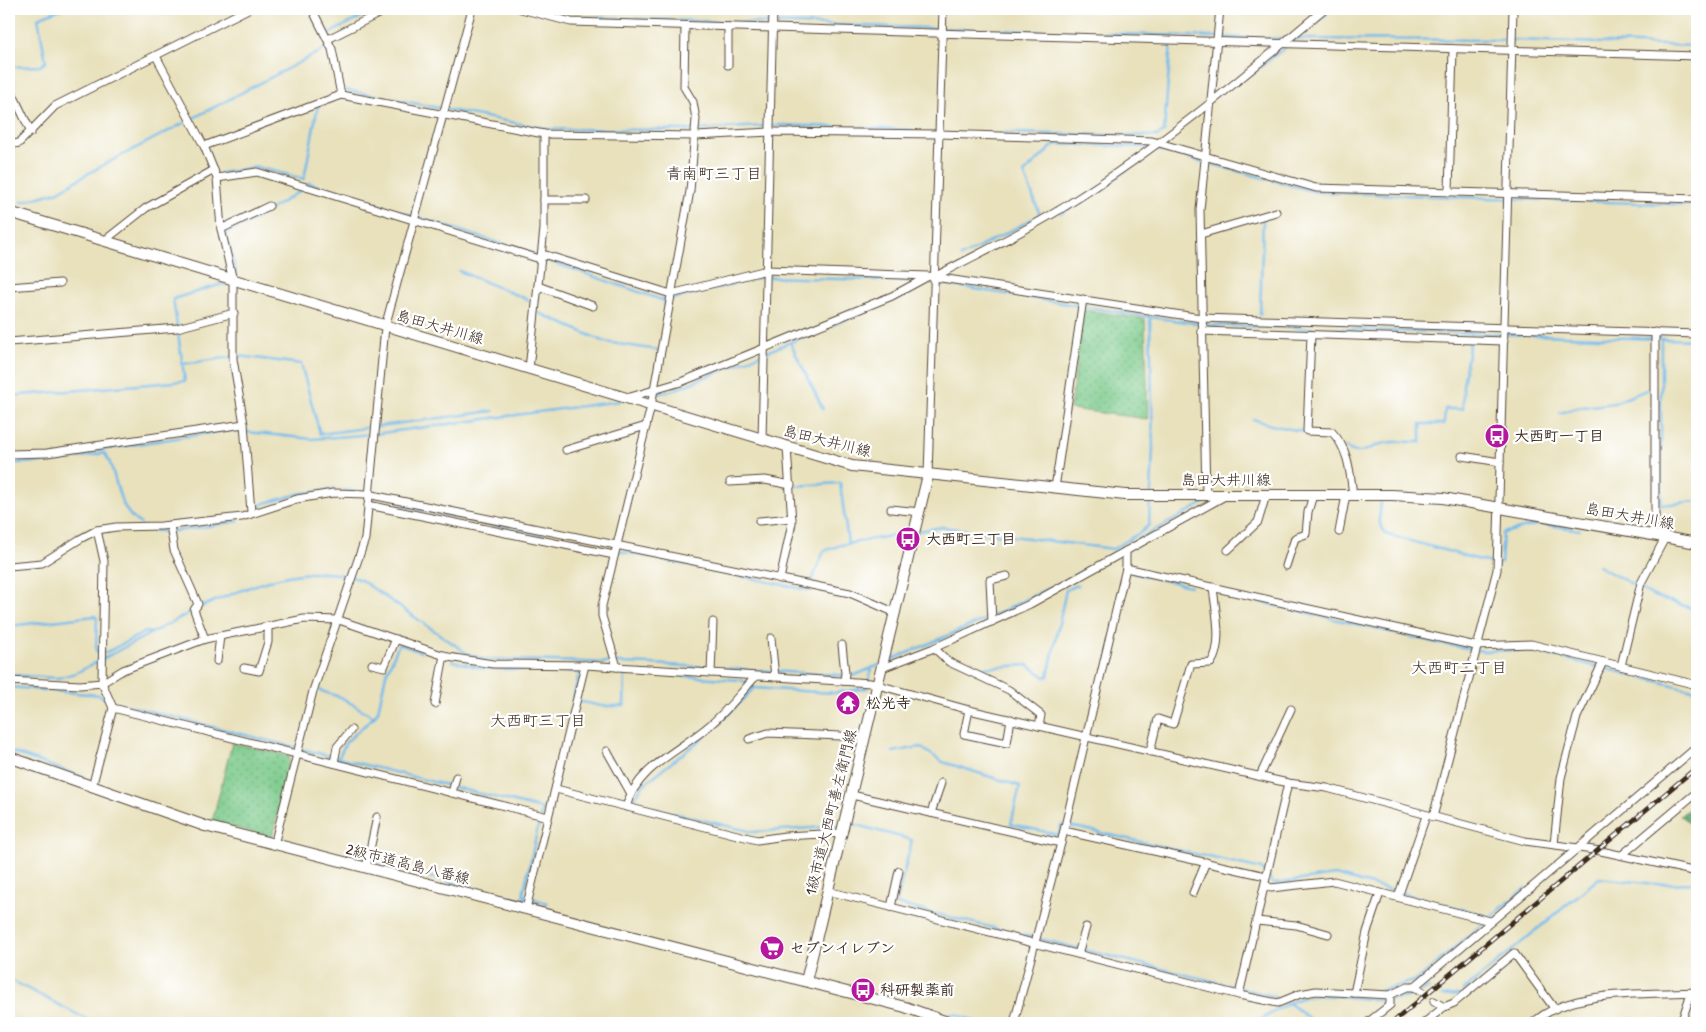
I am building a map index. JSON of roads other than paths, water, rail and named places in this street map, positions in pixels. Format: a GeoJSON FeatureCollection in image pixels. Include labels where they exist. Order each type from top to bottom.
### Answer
{"type":"FeatureCollection","features":[{"type":"Feature","properties":{"kind":"main road","name":"島田大井川線"},"geometry":{"type":"LineString","coordinates":[[9,212],[852,466],[1125,495],[1349,495],[1443,498],[1697,544]]}},
{"type":"Feature","properties":{"kind":"main road","name":"1級市道大西町善左衛門線"},"geometry":{"type":"LineString","coordinates":[[806,980],[928,475]]}},
{"type":"Feature","properties":{"kind":"main road","name":"2級市道高島八番線"},"geometry":{"type":"LineString","coordinates":[[9,757],[205,826],[806,980]]}},
{"type":"Feature","properties":{"kind":"main road"},"geometry":{"type":"LineString","coordinates":[[806,980],[905,1006],[950,1023]]}},
{"type":"Feature","properties":{"kind":"street"},"geometry":{"type":"LineString","coordinates":[[9,146],[19,143],[55,106],[245,9]]}},
{"type":"Feature","properties":{"kind":"street"},"geometry":{"type":"LineString","coordinates":[[312,9],[328,39],[340,80],[341,95]]}},
{"type":"Feature","properties":{"kind":"street"},"geometry":{"type":"LineString","coordinates":[[328,39],[388,9]]}},
{"type":"Feature","properties":{"kind":"street"},"geometry":{"type":"LineString","coordinates":[[274,845],[313,691],[339,620],[364,539],[385,326],[472,9]]}},
{"type":"Feature","properties":{"kind":"street"},"geometry":{"type":"LineString","coordinates":[[521,9],[571,22],[1697,56]]}},
{"type":"Feature","properties":{"kind":"street"},"geometry":{"type":"LineString","coordinates":[[762,439],[774,9]]}},
{"type":"Feature","properties":{"kind":"street"},"geometry":{"type":"LineString","coordinates":[[928,475],[932,276],[943,9]]}},
{"type":"Feature","properties":{"kind":"street"},"geometry":{"type":"LineString","coordinates":[[1206,495],[1200,234],[1220,9]]}},
{"type":"Feature","properties":{"kind":"street"},"geometry":{"type":"LineString","coordinates":[[626,398],[654,391],[892,296],[1071,204],[1158,143],[1324,9]]}},
{"type":"Feature","properties":{"kind":"street"},"geometry":{"type":"LineString","coordinates":[[1398,897],[1430,817],[1497,570],[1513,9]]}},
{"type":"Feature","properties":{"kind":"street"},"geometry":{"type":"LineString","coordinates":[[617,667],[602,616],[616,545],[652,406],[690,191],[696,136],[693,102],[684,87],[685,26]]}},
{"type":"Feature","properties":{"kind":"street"},"geometry":{"type":"LineString","coordinates":[[728,27],[728,65]]}},
{"type":"Feature","properties":{"kind":"street"},"geometry":{"type":"LineString","coordinates":[[1449,192],[1453,49]]}},
{"type":"Feature","properties":{"kind":"street"},"geometry":{"type":"LineString","coordinates":[[156,56],[204,146],[217,178],[221,230],[233,281],[233,359],[244,424],[251,512]]}},
{"type":"Feature","properties":{"kind":"street"},"geometry":{"type":"LineString","coordinates":[[9,86],[31,132]]}},
{"type":"Feature","properties":{"kind":"street"},"geometry":{"type":"LineString","coordinates":[[204,146],[341,95],[544,134],[696,136],[772,132],[939,134],[1158,143],[1316,188],[1697,199]]}},
{"type":"Feature","properties":{"kind":"street"},"geometry":{"type":"LineString","coordinates":[[529,368],[544,229],[544,134]]}},
{"type":"Feature","properties":{"kind":"street"},"geometry":{"type":"LineString","coordinates":[[104,241],[146,208],[214,170]]}},
{"type":"Feature","properties":{"kind":"street"},"geometry":{"type":"LineString","coordinates":[[217,178],[257,172],[540,259]]}},
{"type":"Feature","properties":{"kind":"street"},"geometry":{"type":"LineString","coordinates":[[544,200],[586,200]]}},
{"type":"Feature","properties":{"kind":"street"},"geometry":{"type":"LineString","coordinates":[[221,230],[269,206]]}},
{"type":"Feature","properties":{"kind":"street"},"geometry":{"type":"LineString","coordinates":[[1200,234],[1276,212]]}},
{"type":"Feature","properties":{"kind":"street"},"geometry":{"type":"LineString","coordinates":[[540,259],[546,255],[671,294],[767,270],[932,276],[1201,318],[1697,334]]}},
{"type":"Feature","properties":{"kind":"street"},"geometry":{"type":"LineString","coordinates":[[9,287],[60,283]]}},
{"type":"Feature","properties":{"kind":"street"},"geometry":{"type":"LineString","coordinates":[[538,286],[593,306]]}},
{"type":"Feature","properties":{"kind":"street"},"geometry":{"type":"LineString","coordinates":[[1055,488],[1083,299]]}},
{"type":"Feature","properties":{"kind":"street"},"geometry":{"type":"LineString","coordinates":[[9,342],[177,328],[234,313]]}},
{"type":"Feature","properties":{"kind":"street"},"geometry":{"type":"LineString","coordinates":[[1201,331],[1504,341]]}},
{"type":"Feature","properties":{"kind":"street"},"geometry":{"type":"LineString","coordinates":[[1652,535],[1655,517],[1655,332]]}},
{"type":"Feature","properties":{"kind":"street"},"geometry":{"type":"LineString","coordinates":[[1311,335],[1307,431],[1332,432],[1346,452],[1349,495],[1338,532]]}},
{"type":"Feature","properties":{"kind":"street"},"geometry":{"type":"LineString","coordinates":[[9,454],[47,453],[244,424]]}},
{"type":"Feature","properties":{"kind":"street"},"geometry":{"type":"LineString","coordinates":[[566,450],[646,426]]}},
{"type":"Feature","properties":{"kind":"street"},"geometry":{"type":"LineString","coordinates":[[780,579],[792,518],[787,447]]}},
{"type":"Feature","properties":{"kind":"street"},"geometry":{"type":"LineString","coordinates":[[1462,456],[1500,462]]}},
{"type":"Feature","properties":{"kind":"street"},"geometry":{"type":"LineString","coordinates":[[730,482],[765,480],[791,485]]}},
{"type":"Feature","properties":{"kind":"street"},"geometry":{"type":"LineString","coordinates":[[9,566],[42,563],[80,538],[97,530],[116,527],[170,525],[242,517],[251,512],[297,499],[333,493],[367,494],[850,593],[896,613]]}},
{"type":"Feature","properties":{"kind":"street"},"geometry":{"type":"LineString","coordinates":[[882,668],[934,648],[1030,604],[1228,495]]}},
{"type":"Feature","properties":{"kind":"street"},"geometry":{"type":"LineString","coordinates":[[1228,550],[1258,522],[1266,495]]}},
{"type":"Feature","properties":{"kind":"street"},"geometry":{"type":"LineString","coordinates":[[1286,566],[1295,538],[1306,534],[1312,495]]}},
{"type":"Feature","properties":{"kind":"street"},"geometry":{"type":"LineString","coordinates":[[368,505],[614,555]]}},
{"type":"Feature","properties":{"kind":"street"},"geometry":{"type":"LineString","coordinates":[[891,509],[920,512]]}},
{"type":"Feature","properties":{"kind":"street"},"geometry":{"type":"LineString","coordinates":[[759,522],[792,518]]}},
{"type":"Feature","properties":{"kind":"street"},"geometry":{"type":"LineString","coordinates":[[170,525],[174,550],[194,592],[198,604],[194,610],[206,639]]}},
{"type":"Feature","properties":{"kind":"street"},"geometry":{"type":"LineString","coordinates":[[92,787],[113,708],[102,683],[104,561],[97,530]]}},
{"type":"Feature","properties":{"kind":"street"},"geometry":{"type":"LineString","coordinates":[[1621,666],[1641,583],[1665,538]]}},
{"type":"Feature","properties":{"kind":"street"},"geometry":{"type":"LineString","coordinates":[[1014,1023],[1062,843],[1126,568],[1126,551]]}},
{"type":"Feature","properties":{"kind":"street"},"geometry":{"type":"LineString","coordinates":[[1126,568],[1476,646],[1530,644],[1697,685]]}},
{"type":"Feature","properties":{"kind":"street"},"geometry":{"type":"LineString","coordinates":[[992,622],[990,580],[1007,576]]}},
{"type":"Feature","properties":{"kind":"street"},"geometry":{"type":"LineString","coordinates":[[1150,752],[1158,719],[1173,724],[1192,664],[1211,664],[1216,657],[1218,644],[1213,587]]}},
{"type":"Feature","properties":{"kind":"street"},"geometry":{"type":"LineString","coordinates":[[9,681],[80,685],[102,683],[123,670],[206,639],[304,619],[339,620],[444,655],[493,664],[585,665],[844,681],[878,686],[969,710],[1150,752],[1288,783],[1327,788],[1525,841],[1622,855],[1697,872]]}},
{"type":"Feature","properties":{"kind":"street"},"geometry":{"type":"LineString","coordinates":[[711,673],[713,622]]}},
{"type":"Feature","properties":{"kind":"street"},"geometry":{"type":"LineString","coordinates":[[244,668],[260,671],[268,642],[268,626]]}},
{"type":"Feature","properties":{"kind":"street"},"geometry":{"type":"LineString","coordinates":[[217,661],[220,636]]}},
{"type":"Feature","properties":{"kind":"street"},"geometry":{"type":"LineString","coordinates":[[771,638],[776,666],[775,677]]}},
{"type":"Feature","properties":{"kind":"street"},"geometry":{"type":"LineString","coordinates":[[372,664],[384,667],[396,639]]}},
{"type":"Feature","properties":{"kind":"street"},"geometry":{"type":"LineString","coordinates":[[842,645],[844,681]]}},
{"type":"Feature","properties":{"kind":"street"},"geometry":{"type":"LineString","coordinates":[[934,648],[949,662],[1009,690],[1041,715],[1039,726]]}},
{"type":"Feature","properties":{"kind":"street"},"geometry":{"type":"LineString","coordinates":[[435,704],[444,655]]}},
{"type":"Feature","properties":{"kind":"street"},"geometry":{"type":"LineString","coordinates":[[1554,844],[1561,778],[1577,717],[1602,662]]}},
{"type":"Feature","properties":{"kind":"street"},"geometry":{"type":"LineString","coordinates":[[526,909],[585,665]]}},
{"type":"Feature","properties":{"kind":"street"},"geometry":{"type":"LineString","coordinates":[[626,807],[630,792],[645,773],[709,726],[755,677]]}},
{"type":"Feature","properties":{"kind":"street"},"geometry":{"type":"LineString","coordinates":[[113,708],[548,817]]}},
{"type":"Feature","properties":{"kind":"street"},"geometry":{"type":"LineString","coordinates":[[1260,776],[1291,709]]}},
{"type":"Feature","properties":{"kind":"street"},"geometry":{"type":"LineString","coordinates":[[969,710],[964,734],[1007,743],[1011,719]]}},
{"type":"Feature","properties":{"kind":"street"},"geometry":{"type":"LineString","coordinates":[[334,763],[337,747],[351,730]]}},
{"type":"Feature","properties":{"kind":"street"},"geometry":{"type":"LineString","coordinates":[[749,739],[768,733],[866,737]]}},
{"type":"Feature","properties":{"kind":"street"},"geometry":{"type":"LineString","coordinates":[[1414,987],[1697,747]]}},
{"type":"Feature","properties":{"kind":"street"},"geometry":{"type":"LineString","coordinates":[[607,750],[630,792]]}},
{"type":"Feature","properties":{"kind":"street"},"geometry":{"type":"LineString","coordinates":[[452,793],[456,777]]}},
{"type":"Feature","properties":{"kind":"street"},"geometry":{"type":"LineString","coordinates":[[931,813],[942,783]]}},
{"type":"Feature","properties":{"kind":"street"},"geometry":{"type":"LineString","coordinates":[[1239,995],[1266,885],[1266,876],[1288,783]]}},
{"type":"Feature","properties":{"kind":"street"},"geometry":{"type":"LineString","coordinates":[[556,789],[757,840],[786,836],[842,833]]}},
{"type":"Feature","properties":{"kind":"street"},"geometry":{"type":"LineString","coordinates":[[1622,855],[1697,792]]}},
{"type":"Feature","properties":{"kind":"street"},"geometry":{"type":"LineString","coordinates":[[852,794],[1062,843]]}},
{"type":"Feature","properties":{"kind":"street"},"geometry":{"type":"LineString","coordinates":[[366,868],[376,817]]}},
{"type":"Feature","properties":{"kind":"street"},"geometry":{"type":"LineString","coordinates":[[1064,831],[1266,876]]}},
{"type":"Feature","properties":{"kind":"street"},"geometry":{"type":"LineString","coordinates":[[1193,893],[1206,862]]}},
{"type":"Feature","properties":{"kind":"street"},"geometry":{"type":"LineString","coordinates":[[891,907],[899,871]]}},
{"type":"Feature","properties":{"kind":"street"},"geometry":{"type":"LineString","coordinates":[[1266,885],[1271,888],[1334,881],[1490,921]]}},
{"type":"Feature","properties":{"kind":"street"},"geometry":{"type":"LineString","coordinates":[[827,891],[1278,1004],[1300,994],[1316,991],[1390,995],[1407,987],[1414,987],[1423,992]]}},
{"type":"Feature","properties":{"kind":"street"},"geometry":{"type":"LineString","coordinates":[[1354,993],[1367,932],[1380,893]]}},
{"type":"Feature","properties":{"kind":"street"},"geometry":{"type":"LineString","coordinates":[[1257,921],[1296,926],[1328,934]]}},
{"type":"Feature","properties":{"kind":"street"},"geometry":{"type":"LineString","coordinates":[[1078,954],[1086,927]]}},
{"type":"Feature","properties":{"kind":"street"},"geometry":{"type":"LineString","coordinates":[[1424,1023],[1444,1007],[1454,1003],[1514,953],[1554,1008]]}},
{"type":"Feature","properties":{"kind":"street"},"geometry":{"type":"LineString","coordinates":[[1533,1023],[1545,1012],[1574,1002],[1613,996],[1694,993],[1681,1023]]}},
{"type":"Feature","properties":{"kind":"street"},"geometry":{"type":"LineString","coordinates":[[1368,1023],[1390,1005],[1390,995]]}},
{"type":"Feature","properties":{"kind":"street"},"geometry":{"type":"LineString","coordinates":[[1434,1001],[1444,1007]]}},
{"type":"Feature","properties":{"kind":"waterway"},"geometry":{"type":"LineString","coordinates":[[9,67],[40,66],[46,62],[38,18],[61,9]]}},
{"type":"Feature","properties":{"kind":"waterway"},"geometry":{"type":"LineString","coordinates":[[328,34],[377,9]]}},
{"type":"Feature","properties":{"kind":"waterway"},"geometry":{"type":"LineString","coordinates":[[539,9],[568,17],[1286,39]]}},
{"type":"Feature","properties":{"kind":"waterway"},"geometry":{"type":"LineString","coordinates":[[1291,42],[1333,9]]}},
{"type":"Feature","properties":{"kind":"waterway"},"geometry":{"type":"LineString","coordinates":[[1296,39],[1514,40],[1697,46]]}},
{"type":"Feature","properties":{"kind":"waterway"},"geometry":{"type":"LineString","coordinates":[[1003,133],[1157,136],[1164,132],[1171,42]]}},
{"type":"Feature","properties":{"kind":"waterway"},"geometry":{"type":"LineString","coordinates":[[1250,75],[1287,46]]}},
{"type":"Feature","properties":{"kind":"waterway"},"geometry":{"type":"LineString","coordinates":[[22,202],[57,192],[96,169],[327,48]]}},
{"type":"Feature","properties":{"kind":"waterway"},"geometry":{"type":"LineString","coordinates":[[343,93],[346,90],[547,129],[692,130],[783,125],[912,130]]}},
{"type":"Feature","properties":{"kind":"waterway"},"geometry":{"type":"LineString","coordinates":[[221,173],[257,167],[304,179],[318,105]]}},
{"type":"Feature","properties":{"kind":"waterway"},"geometry":{"type":"LineString","coordinates":[[961,257],[1040,215],[1024,173],[1055,144],[1149,147]]}},
{"type":"Feature","properties":{"kind":"waterway"},"geometry":{"type":"LineString","coordinates":[[1155,149],[1316,192],[1697,205]]}},
{"type":"Feature","properties":{"kind":"waterway"},"geometry":{"type":"LineString","coordinates":[[1061,213],[1086,200],[1133,165]]}},
{"type":"Feature","properties":{"kind":"waterway"},"geometry":{"type":"LineString","coordinates":[[307,185],[309,183],[537,255]]}},
{"type":"Feature","properties":{"kind":"waterway"},"geometry":{"type":"LineString","coordinates":[[237,276],[226,233],[252,221],[303,189]]}},
{"type":"Feature","properties":{"kind":"waterway"},"geometry":{"type":"LineString","coordinates":[[1260,315],[1263,220]]}},
{"type":"Feature","properties":{"kind":"waterway"},"geometry":{"type":"LineString","coordinates":[[543,259],[665,301]]}},
{"type":"Feature","properties":{"kind":"waterway"},"geometry":{"type":"LineString","coordinates":[[459,271],[531,301]]}},
{"type":"Feature","properties":{"kind":"waterway"},"geometry":{"type":"LineString","coordinates":[[664,318],[665,301],[761,277],[914,281]]}},
{"type":"Feature","properties":{"kind":"waterway"},"geometry":{"type":"LineString","coordinates":[[641,398],[674,390],[905,295],[932,281]]}},
{"type":"Feature","properties":{"kind":"waterway"},"geometry":{"type":"LineString","coordinates":[[937,283],[1150,317]]}},
{"type":"Feature","properties":{"kind":"waterway"},"geometry":{"type":"LineString","coordinates":[[9,396],[185,381],[173,299],[222,284],[226,285]]}},
{"type":"Feature","properties":{"kind":"waterway"},"geometry":{"type":"LineString","coordinates":[[539,313],[605,342],[658,350]]}},
{"type":"Feature","properties":{"kind":"waterway"},"geometry":{"type":"LineString","coordinates":[[1151,493],[1153,449],[1150,317],[1209,325],[1697,340]]}},
{"type":"Feature","properties":{"kind":"waterway"},"geometry":{"type":"LineString","coordinates":[[1345,447],[1361,452],[1385,443],[1421,442],[1421,424],[1444,424],[1445,409],[1463,409],[1463,386],[1471,333]]}},
{"type":"Feature","properties":{"kind":"waterway"},"geometry":{"type":"LineString","coordinates":[[1661,339],[1661,384]]}},
{"type":"Feature","properties":{"kind":"waterway"},"geometry":{"type":"LineString","coordinates":[[790,342],[823,409]]}},
{"type":"Feature","properties":{"kind":"waterway"},"geometry":{"type":"LineString","coordinates":[[183,364],[239,356],[301,364],[320,434],[493,411]]}},
{"type":"Feature","properties":{"kind":"waterway"},"geometry":{"type":"LineString","coordinates":[[1661,385],[1661,505],[1697,501]]}},
{"type":"Feature","properties":{"kind":"waterway"},"geometry":{"type":"LineString","coordinates":[[1560,413],[1576,408],[1614,403],[1654,387]]}},
{"type":"Feature","properties":{"kind":"waterway"},"geometry":{"type":"LineString","coordinates":[[9,459],[47,458],[228,430],[312,439],[374,434],[620,401]]}},
{"type":"Feature","properties":{"kind":"waterway"},"geometry":{"type":"LineString","coordinates":[[1253,419],[1305,432]]}},
{"type":"Feature","properties":{"kind":"waterway"},"geometry":{"type":"LineString","coordinates":[[1318,435],[1336,441]]}},
{"type":"Feature","properties":{"kind":"waterway"},"geometry":{"type":"LineString","coordinates":[[9,463],[54,462],[104,453],[109,460],[126,509],[132,518],[141,524]]}},
{"type":"Feature","properties":{"kind":"waterway"},"geometry":{"type":"LineString","coordinates":[[794,486],[840,483],[848,543]]}},
{"type":"Feature","properties":{"kind":"waterway"},"geometry":{"type":"LineString","coordinates":[[257,509],[262,504],[302,493],[335,490]]}},
{"type":"Feature","properties":{"kind":"waterway"},"geometry":{"type":"LineString","coordinates":[[343,490],[362,492]]}},
{"type":"Feature","properties":{"kind":"waterway"},"geometry":{"type":"LineString","coordinates":[[371,498],[376,501],[808,590],[824,551],[841,545],[912,532]]}},
{"type":"Feature","properties":{"kind":"waterway"},"geometry":{"type":"LineString","coordinates":[[918,531],[942,527],[1113,549],[1149,525],[1150,499]]}},
{"type":"Feature","properties":{"kind":"waterway"},"geometry":{"type":"LineString","coordinates":[[1381,502],[1379,521],[1385,534],[1491,563],[1501,563],[1503,533],[1540,524],[1580,530]]}},
{"type":"Feature","properties":{"kind":"waterway"},"geometry":{"type":"LineString","coordinates":[[886,662],[984,620],[1066,580],[1204,503]]}},
{"type":"Feature","properties":{"kind":"waterway"},"geometry":{"type":"LineString","coordinates":[[150,529],[158,531],[180,530],[238,521]]}},
{"type":"Feature","properties":{"kind":"waterway"},"geometry":{"type":"LineString","coordinates":[[1598,566],[1654,596],[1697,610]]}},
{"type":"Feature","properties":{"kind":"waterway"},"geometry":{"type":"LineString","coordinates":[[1133,573],[1190,586]]}},
{"type":"Feature","properties":{"kind":"waterway"},"geometry":{"type":"LineString","coordinates":[[198,608],[278,578],[299,574],[340,574],[361,580],[468,654],[482,659],[652,664],[853,676],[879,665]]}},
{"type":"Feature","properties":{"kind":"waterway"},"geometry":{"type":"LineString","coordinates":[[978,668],[1028,665],[1045,677],[1048,676],[1066,590],[1078,585]]}},
{"type":"Feature","properties":{"kind":"waterway"},"geometry":{"type":"LineString","coordinates":[[1230,595],[1442,644],[1483,651],[1530,650],[1697,691]]}},
{"type":"Feature","properties":{"kind":"waterway"},"geometry":{"type":"LineString","coordinates":[[9,675],[58,678],[76,673],[193,611]]}},
{"type":"Feature","properties":{"kind":"waterway"},"geometry":{"type":"LineString","coordinates":[[9,626],[95,616],[97,618],[96,651],[105,653],[145,632],[151,633]]}},
{"type":"Feature","properties":{"kind":"waterway"},"geometry":{"type":"LineString","coordinates":[[374,717],[378,711],[386,674],[399,644],[421,652]]}},
{"type":"Feature","properties":{"kind":"waterway"},"geometry":{"type":"LineString","coordinates":[[453,661],[482,668],[579,672],[573,700],[601,706],[624,706],[625,672],[741,680],[754,688],[834,693],[868,688],[871,668]]}},
{"type":"Feature","properties":{"kind":"waterway"},"geometry":{"type":"LineString","coordinates":[[9,687],[99,695],[106,699]]}},
{"type":"Feature","properties":{"kind":"waterway"},"geometry":{"type":"LineString","coordinates":[[754,688],[714,729],[643,785],[634,799],[635,804],[753,832],[840,826]]}},
{"type":"Feature","properties":{"kind":"waterway"},"geometry":{"type":"LineString","coordinates":[[319,690],[342,698],[374,717],[346,742],[338,759]]}},
{"type":"Feature","properties":{"kind":"waterway"},"geometry":{"type":"LineString","coordinates":[[113,702],[542,809],[523,895],[547,903]]}},
{"type":"Feature","properties":{"kind":"waterway"},"geometry":{"type":"LineString","coordinates":[[893,752],[920,747],[943,762],[1020,786],[1011,824],[1059,835],[1061,825],[1075,827],[1262,869],[1265,874]]}},
{"type":"Feature","properties":{"kind":"waterway"},"geometry":{"type":"LineString","coordinates":[[9,751],[85,778]]}},
{"type":"Feature","properties":{"kind":"waterway"},"geometry":{"type":"LineString","coordinates":[[848,825],[853,824],[912,840],[896,904],[1273,996],[1277,1000]]}},
{"type":"Feature","properties":{"kind":"waterway"},"geometry":{"type":"LineString","coordinates":[[266,837],[282,841]]}},
{"type":"Feature","properties":{"kind":"waterway"},"geometry":{"type":"LineString","coordinates":[[322,851],[524,900],[525,896]]}},
{"type":"Feature","properties":{"kind":"waterway"},"geometry":{"type":"LineString","coordinates":[[1269,878],[1273,884],[1335,875],[1491,917]]}},
{"type":"Feature","properties":{"kind":"waterway"},"geometry":{"type":"LineString","coordinates":[[1463,991],[1599,878],[1656,884],[1697,883]]}},
{"type":"Feature","properties":{"kind":"waterway"},"geometry":{"type":"LineString","coordinates":[[1492,916],[1526,888]]}},
{"type":"Feature","properties":{"kind":"waterway"},"geometry":{"type":"LineString","coordinates":[[1380,991],[1417,980],[1486,921]]}},
{"type":"Feature","properties":{"kind":"waterway"},"geometry":{"type":"LineString","coordinates":[[9,979],[94,1023]]}},
{"type":"Feature","properties":{"kind":"waterway"},"geometry":{"type":"LineString","coordinates":[[1257,1023],[1283,1006],[1304,997],[1327,995],[1385,1000],[1414,995],[1429,988]]}},
{"type":"Feature","properties":{"kind":"waterway"},"geometry":{"type":"LineString","coordinates":[[1442,996],[1459,995]]}},
{"type":"Feature","properties":{"kind":"waterway"},"geometry":{"type":"LineString","coordinates":[[1289,1003],[1315,1023]]}},
{"type":"Feature","properties":{"kind":"waterway"},"geometry":{"type":"LineString","coordinates":[[949,1014],[956,1014],[979,1023]]}},
{"type":"Feature","properties":{"kind":"waterway"},"geometry":{"type":"LineString","coordinates":[[915,1023],[921,1021]]}},
{"type":"Feature","properties":{"kind":"tunnel"},"geometry":{"type":"LineString","coordinates":[[1423,992],[1434,1001]]}},
{"type":"Feature","properties":{"kind":"railway"},"geometry":{"type":"LineString","coordinates":[[1392,1023],[1697,767]]}},
{"type":"Feature","properties":{"kind":"place","name":"大西町一丁目"},"geometry":{"type":"Point","coordinates":[1497,436]}},
{"type":"Feature","properties":{"kind":"place","name":"大西町三丁目"},"geometry":{"type":"Point","coordinates":[908,539]}},
{"type":"Feature","properties":{"kind":"place","name":"松光寺"},"geometry":{"type":"Point","coordinates":[848,703]}},
{"type":"Feature","properties":{"kind":"place","name":"セブンイレブン"},"geometry":{"type":"Point","coordinates":[772,948]}},
{"type":"Feature","properties":{"kind":"place","name":"科研製薬前"},"geometry":{"type":"Point","coordinates":[863,990]}},
{"type":"Feature","properties":{"kind":"district","name":"青南町三丁目"},"geometry":{"type":"Point","coordinates":[714,173]}},
{"type":"Feature","properties":{"kind":"district","name":"大西町二丁目"},"geometry":{"type":"Point","coordinates":[1459,667]}},
{"type":"Feature","properties":{"kind":"district","name":"大西町三丁目"},"geometry":{"type":"Point","coordinates":[538,720]}}]}
